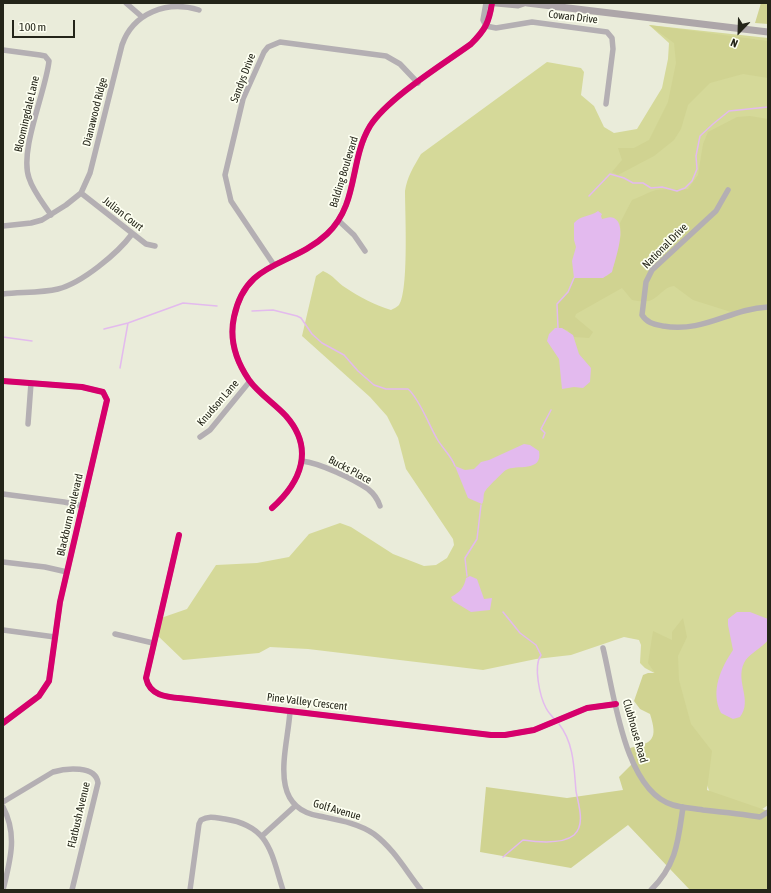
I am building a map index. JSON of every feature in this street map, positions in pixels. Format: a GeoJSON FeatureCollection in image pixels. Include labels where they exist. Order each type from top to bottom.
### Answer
{"type":"FeatureCollection","features":[{"type":"Feature","properties":{"kind":"main road"},"geometry":{"type":"LineString","coordinates":[[496,3],[518,6],[525,3],[768,32]]}},
{"type":"Feature","properties":{"kind":"street"},"geometry":{"type":"LineString","coordinates":[[126,3],[141,16]]}},
{"type":"Feature","properties":{"kind":"street"},"geometry":{"type":"LineString","coordinates":[[486,3],[483,20],[486,26]]}},
{"type":"Feature","properties":{"kind":"street","name":"Balding Boulevard"},"geometry":{"type":"LineString","coordinates":[[302,461],[298,436],[291,423],[250,381],[240,365],[232,337],[234,317],[239,300],[246,286],[254,277],[274,265],[308,249],[327,234],[339,221],[350,194],[359,154],[370,126],[383,110],[471,44],[486,26],[490,18],[492,3]]}},
{"type":"Feature","properties":{"kind":"street","name":"Dianawood Ridge"},"geometry":{"type":"LineString","coordinates":[[3,226],[31,223],[51,215],[81,193],[90,173],[125,35],[141,16],[149,11],[169,5],[191,6],[199,10]]}},
{"type":"Feature","properties":{"kind":"street","name":"Cowan Drive"},"geometry":{"type":"LineString","coordinates":[[486,26],[496,28],[532,22],[607,32],[612,38],[613,49],[606,104]]}},
{"type":"Feature","properties":{"kind":"street","name":"Sandys Drive"},"geometry":{"type":"LineString","coordinates":[[274,265],[231,201],[225,175],[243,99],[264,52],[268,47],[280,42],[380,55],[398,63],[418,83]]}},
{"type":"Feature","properties":{"kind":"street","name":"Bloomingdale Lane"},"geometry":{"type":"LineString","coordinates":[[3,50],[45,56],[48,61],[26,165],[32,184],[51,215]]}},
{"type":"Feature","properties":{"kind":"street","name":"National Drive"},"geometry":{"type":"LineString","coordinates":[[728,190],[716,211],[652,270],[646,282],[642,315],[645,319],[656,324],[692,327],[739,312],[768,307]]}},
{"type":"Feature","properties":{"kind":"street","name":"Julian Court"},"geometry":{"type":"LineString","coordinates":[[81,193],[132,234],[146,244],[155,246]]}},
{"type":"Feature","properties":{"kind":"street"},"geometry":{"type":"LineString","coordinates":[[339,221],[354,235],[365,251]]}},
{"type":"Feature","properties":{"kind":"street"},"geometry":{"type":"LineString","coordinates":[[3,294],[58,289],[68,286],[109,259],[120,249],[132,234]]}},
{"type":"Feature","properties":{"kind":"street","name":"Knudson Lane"},"geometry":{"type":"LineString","coordinates":[[200,437],[210,430],[250,381]]}},
{"type":"Feature","properties":{"kind":"street","name":"Blackburn Boulevard"},"geometry":{"type":"LineString","coordinates":[[3,382],[86,387],[103,392],[106,396],[107,402],[67,572],[58,616],[50,677],[45,689],[37,698],[3,724]]}},
{"type":"Feature","properties":{"kind":"street"},"geometry":{"type":"LineString","coordinates":[[28,424],[31,383]]}},
{"type":"Feature","properties":{"kind":"street"},"geometry":{"type":"LineString","coordinates":[[272,508],[292,487],[302,461]]}},
{"type":"Feature","properties":{"kind":"street","name":"Bucks Place"},"geometry":{"type":"LineString","coordinates":[[302,461],[318,464],[368,489],[378,501],[380,506]]}},
{"type":"Feature","properties":{"kind":"street"},"geometry":{"type":"LineString","coordinates":[[3,494],[83,506]]}},
{"type":"Feature","properties":{"kind":"street","name":"Pine Valley Crescent"},"geometry":{"type":"LineString","coordinates":[[179,535],[146,678],[149,686],[156,693],[188,699],[478,734],[505,735],[534,730],[587,708],[616,704]]}},
{"type":"Feature","properties":{"kind":"street"},"geometry":{"type":"LineString","coordinates":[[3,562],[45,567],[67,572]]}},
{"type":"Feature","properties":{"kind":"street"},"geometry":{"type":"LineString","coordinates":[[3,630],[55,637]]}},
{"type":"Feature","properties":{"kind":"street"},"geometry":{"type":"LineString","coordinates":[[115,634],[153,643]]}},
{"type":"Feature","properties":{"kind":"street","name":"Clubhouse Road"},"geometry":{"type":"LineString","coordinates":[[603,648],[628,750],[638,776],[646,787],[660,799],[673,806],[760,817],[766,814]]}},
{"type":"Feature","properties":{"kind":"street"},"geometry":{"type":"LineString","coordinates":[[262,836],[295,806],[286,790],[283,779],[290,711]]}},
{"type":"Feature","properties":{"kind":"street","name":"Flatbush Avenue"},"geometry":{"type":"LineString","coordinates":[[3,802],[58,770],[78,770],[94,773],[98,778],[72,890]]}},
{"type":"Feature","properties":{"kind":"street","name":"Golf Avenue"},"geometry":{"type":"LineString","coordinates":[[295,806],[313,815],[354,824],[374,835],[395,854],[421,890]]}},
{"type":"Feature","properties":{"kind":"street"},"geometry":{"type":"LineString","coordinates":[[3,807],[10,826],[12,842],[11,858],[3,890]]}},
{"type":"Feature","properties":{"kind":"street"},"geometry":{"type":"LineString","coordinates":[[651,890],[669,866],[675,854],[679,841],[683,807]]}},
{"type":"Feature","properties":{"kind":"street"},"geometry":{"type":"LineString","coordinates":[[190,890],[201,820],[214,817],[243,823],[262,836],[270,849],[283,890]]}},
{"type":"Feature","properties":{"kind":"green space"},"geometry":{"type":"Polygon","coordinates":[[[761,3],[768,3],[768,24],[755,23],[761,3]]]}},
{"type":"Feature","properties":{"kind":"green space"},"geometry":{"type":"Polygon","coordinates":[[[649,25],[768,38],[768,805],[761,810],[713,801],[697,758],[658,675],[645,668],[640,663],[641,645],[639,640],[624,637],[571,655],[536,659],[483,670],[308,649],[270,647],[259,653],[183,660],[157,635],[158,619],[187,609],[216,565],[257,563],[289,557],[309,534],[340,523],[351,527],[393,554],[424,566],[436,565],[447,558],[454,545],[453,539],[406,469],[398,438],[387,416],[370,397],[302,336],[316,276],[323,271],[356,295],[385,308],[391,310],[399,305],[402,297],[405,268],[405,191],[413,167],[421,154],[547,62],[581,68],[584,72],[581,95],[594,106],[604,127],[614,133],[637,129],[662,88],[668,59],[669,43],[649,25]]]}},
{"type":"Feature","properties":{"kind":"green space"},"geometry":{"type":"Polygon","coordinates":[[[649,25],[768,41],[768,78],[743,74],[710,83],[688,105],[681,129],[674,140],[654,156],[618,175],[612,172],[622,160],[618,148],[634,148],[649,140],[668,102],[676,63],[674,43],[649,25]]]}},
{"type":"Feature","properties":{"kind":"green space"},"geometry":{"type":"Polygon","coordinates":[[[750,116],[768,119],[768,308],[731,312],[693,300],[674,286],[667,288],[652,300],[638,301],[632,300],[622,288],[576,314],[575,317],[593,332],[589,338],[574,337],[567,330],[558,328],[557,304],[568,292],[574,278],[607,276],[612,272],[621,235],[620,223],[632,200],[656,190],[688,189],[698,175],[703,144],[708,132],[737,117],[750,116]]]}},
{"type":"Feature","properties":{"kind":"green space"},"geometry":{"type":"Polygon","coordinates":[[[683,618],[687,637],[678,656],[679,680],[691,724],[712,751],[707,790],[768,811],[768,890],[690,890],[628,825],[571,868],[480,852],[486,787],[567,798],[623,790],[619,777],[632,764],[630,748],[649,742],[653,734],[650,714],[640,709],[634,701],[643,675],[655,673],[648,663],[653,631],[672,640],[672,632],[683,618]]]}},
{"type":"Feature","properties":{"kind":"shaded area"},"geometry":{"type":"Polygon","coordinates":[[[598,211],[602,214],[602,219],[610,217],[614,218],[618,222],[620,228],[618,251],[612,272],[603,278],[574,278],[572,261],[576,247],[574,240],[574,223],[577,220],[598,211]]]}},
{"type":"Feature","properties":{"kind":"shaded area"},"geometry":{"type":"Polygon","coordinates":[[[555,328],[562,328],[573,335],[579,354],[591,368],[590,382],[583,388],[574,387],[562,389],[559,359],[547,341],[549,334],[555,328]]]}},
{"type":"Feature","properties":{"kind":"shaded area"},"geometry":{"type":"Polygon","coordinates":[[[524,444],[530,445],[539,451],[539,458],[537,462],[533,465],[510,468],[506,470],[485,492],[482,504],[468,498],[455,466],[465,470],[474,469],[481,462],[489,460],[524,444]]]}},
{"type":"Feature","properties":{"kind":"shaded area"},"geometry":{"type":"Polygon","coordinates":[[[470,576],[477,579],[484,599],[492,598],[490,610],[471,612],[453,601],[451,597],[461,589],[466,578],[470,576]]]}},
{"type":"Feature","properties":{"kind":"shaded area"},"geometry":{"type":"Polygon","coordinates":[[[737,612],[750,612],[768,619],[768,640],[744,663],[741,677],[745,697],[744,711],[740,717],[733,719],[721,713],[718,705],[717,688],[721,672],[733,650],[728,619],[737,612]]]}},
{"type":"Feature","properties":{"kind":"waterway"},"geometry":{"type":"LineString","coordinates":[[589,196],[610,174],[624,178],[633,183],[643,183],[651,188],[662,187],[677,191],[685,188],[692,181],[697,169],[696,156],[700,136],[729,111],[768,107]]}},
{"type":"Feature","properties":{"kind":"waterway"},"geometry":{"type":"LineString","coordinates":[[558,328],[557,304],[568,292],[574,278]]}},
{"type":"Feature","properties":{"kind":"waterway"},"geometry":{"type":"LineString","coordinates":[[104,329],[128,323],[183,303],[217,306]]}},
{"type":"Feature","properties":{"kind":"waterway"},"geometry":{"type":"LineString","coordinates":[[252,311],[273,310],[297,316],[301,318],[312,334],[322,343],[344,355],[358,371],[374,385],[386,389],[408,389],[424,412],[438,441],[455,466]]}},
{"type":"Feature","properties":{"kind":"waterway"},"geometry":{"type":"LineString","coordinates":[[120,368],[128,323]]}},
{"type":"Feature","properties":{"kind":"waterway"},"geometry":{"type":"LineString","coordinates":[[3,337],[32,341]]}},
{"type":"Feature","properties":{"kind":"waterway"},"geometry":{"type":"LineString","coordinates":[[543,438],[545,433],[541,429],[551,410]]}},
{"type":"Feature","properties":{"kind":"waterway"},"geometry":{"type":"LineString","coordinates":[[467,576],[465,558],[477,539],[481,505]]}},
{"type":"Feature","properties":{"kind":"waterway"},"geometry":{"type":"LineString","coordinates":[[503,612],[520,633],[536,645],[541,655],[537,674],[538,682],[546,708],[554,719]]}},
{"type":"Feature","properties":{"kind":"waterway"},"geometry":{"type":"LineString","coordinates":[[503,857],[523,840],[556,842],[569,838],[578,830],[580,825],[580,814],[572,756],[568,739],[559,724]]}},
{"type":"Feature","properties":{"kind":"cycle path"},"geometry":{"type":"LineString","coordinates":[[272,508],[282,498],[297,476],[301,465],[302,453],[300,441],[295,428],[286,416],[257,390],[244,373],[237,358],[232,334],[234,317],[240,298],[249,284],[259,274],[313,245],[327,234],[337,222],[344,209],[349,196],[363,139],[370,126],[378,115],[402,93],[471,44],[486,26],[492,3]]}},
{"type":"Feature","properties":{"kind":"cycle path"},"geometry":{"type":"LineString","coordinates":[[3,381],[82,387],[103,392],[107,400],[60,602],[49,681],[39,696],[3,723]]}},
{"type":"Feature","properties":{"kind":"cycle path"},"geometry":{"type":"LineString","coordinates":[[179,535],[146,678],[148,685],[157,693],[162,695],[175,698],[491,735],[505,735],[534,730],[587,708],[616,704]]}}]}
